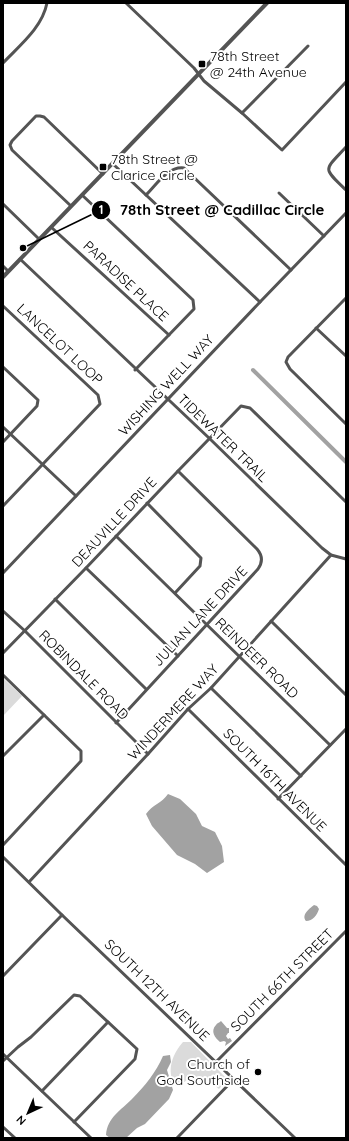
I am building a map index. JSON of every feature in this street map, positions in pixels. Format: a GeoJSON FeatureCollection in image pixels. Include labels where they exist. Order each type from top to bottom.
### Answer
{"type":"FeatureCollection","features":[{"type":"Feature","properties":{"kind":"street"},"geometry":{"type":"LineString","coordinates":[[3,63],[36,29],[45,12],[47,3]]}},
{"type":"Feature","properties":{"kind":"street"},"geometry":{"type":"LineString","coordinates":[[126,3],[194,68],[204,81],[242,113],[282,150],[346,82]]}},
{"type":"Feature","properties":{"kind":"street"},"geometry":{"type":"LineString","coordinates":[[3,277],[267,3]]}},
{"type":"Feature","properties":{"kind":"street"},"geometry":{"type":"LineString","coordinates":[[242,113],[308,46]]}},
{"type":"Feature","properties":{"kind":"street"},"geometry":{"type":"LineString","coordinates":[[71,206],[12,150],[10,145],[36,116],[44,117],[103,174]]}},
{"type":"Feature","properties":{"kind":"street"},"geometry":{"type":"LineString","coordinates":[[346,147],[331,163],[328,170],[330,175],[346,190]]}},
{"type":"Feature","properties":{"kind":"street"},"geometry":{"type":"LineString","coordinates":[[113,164],[260,302]]}},
{"type":"Feature","properties":{"kind":"street"},"geometry":{"type":"LineString","coordinates":[[146,195],[168,172],[176,167],[184,168],[291,270]]}},
{"type":"Feature","properties":{"kind":"street"},"geometry":{"type":"LineString","coordinates":[[279,193],[324,236]]}},
{"type":"Feature","properties":{"kind":"street"},"geometry":{"type":"LineString","coordinates":[[82,195],[193,300],[194,309],[135,370]]}},
{"type":"Feature","properties":{"kind":"street"},"geometry":{"type":"LineString","coordinates":[[3,204],[39,239]]}},
{"type":"Feature","properties":{"kind":"street","name":"WISHING WELL WAY"},"geometry":{"type":"LineString","coordinates":[[3,573],[346,213]]}},
{"type":"Feature","properties":{"kind":"street","name":"PARADISE PLACE"},"geometry":{"type":"LineString","coordinates":[[51,227],[169,335]]}},
{"type":"Feature","properties":{"kind":"street","name":"TIDEWATER TRAIL"},"geometry":{"type":"LineString","coordinates":[[20,259],[135,370],[209,438],[322,548],[331,555],[346,559]]}},
{"type":"Feature","properties":{"kind":"street"},"geometry":{"type":"LineString","coordinates":[[3,266],[8,271]]}},
{"type":"Feature","properties":{"kind":"street"},"geometry":{"type":"LineString","coordinates":[[346,298],[288,357],[286,362],[287,365],[346,424]]}},
{"type":"Feature","properties":{"kind":"street","name":"LANCELOT LOOP"},"geometry":{"type":"LineString","coordinates":[[3,306],[98,395],[100,404],[3,506]]}},
{"type":"Feature","properties":{"kind":"street"},"geometry":{"type":"LineString","coordinates":[[316,328],[346,356]]}},
{"type":"Feature","properties":{"kind":"street"},"geometry":{"type":"LineString","coordinates":[[3,367],[38,400],[37,406],[3,442]]}},
{"type":"Feature","properties":{"kind":"street","name":"DEAUVILLE DRIVE"},"geometry":{"type":"LineString","coordinates":[[3,653],[241,406],[250,408],[346,502]]}},
{"type":"Feature","properties":{"kind":"street"},"geometry":{"type":"LineString","coordinates":[[3,427],[76,496]]}},
{"type":"Feature","properties":{"kind":"street","name":"JULIAN LANE DRIVE"},"geometry":{"type":"LineString","coordinates":[[116,723],[258,569],[261,563],[262,558],[257,549],[178,471]]}},
{"type":"Feature","properties":{"kind":"street"},"geometry":{"type":"LineString","coordinates":[[147,503],[201,558],[202,561],[200,566],[175,593]]}},
{"type":"Feature","properties":{"kind":"street","name":"REINDEER ROAD"},"geometry":{"type":"LineString","coordinates":[[116,536],[330,745]]}},
{"type":"Feature","properties":{"kind":"street","name":"WINDERMERE WAY"},"geometry":{"type":"LineString","coordinates":[[29,882],[188,709],[211,688],[331,555]]}},
{"type":"Feature","properties":{"kind":"street"},"geometry":{"type":"LineString","coordinates":[[86,568],[178,656]]}},
{"type":"Feature","properties":{"kind":"street"},"geometry":{"type":"LineString","coordinates":[[55,599],[146,689]]}},
{"type":"Feature","properties":{"kind":"street","name":"ROBINDALE ROAD"},"geometry":{"type":"LineString","coordinates":[[3,612],[25,631],[148,754]]}},
{"type":"Feature","properties":{"kind":"street"},"geometry":{"type":"LineString","coordinates":[[271,621],[346,695]]}},
{"type":"Feature","properties":{"kind":"street"},"geometry":{"type":"LineString","coordinates":[[3,675],[81,751],[81,762],[3,845]]}},
{"type":"Feature","properties":{"kind":"street"},"geometry":{"type":"LineString","coordinates":[[211,688],[301,776]]}},
{"type":"Feature","properties":{"kind":"street","name":"SOUTH 16TH AVENUE"},"geometry":{"type":"LineString","coordinates":[[188,709],[346,865]]}},
{"type":"Feature","properties":{"kind":"street"},"geometry":{"type":"LineString","coordinates":[[3,756],[44,715]]}},
{"type":"Feature","properties":{"kind":"street"},"geometry":{"type":"LineString","coordinates":[[278,799],[346,729]]}},
{"type":"Feature","properties":{"kind":"street","name":"SOUTH 12TH AVENUE"},"geometry":{"type":"LineString","coordinates":[[3,857],[295,1138]]}},
{"type":"Feature","properties":{"kind":"street"},"geometry":{"type":"LineString","coordinates":[[3,976],[62,915]]}},
{"type":"Feature","properties":{"kind":"street","name":"SOUTH 66TH STREET"},"geometry":{"type":"LineString","coordinates":[[216,1062],[346,931]]}},
{"type":"Feature","properties":{"kind":"street"},"geometry":{"type":"LineString","coordinates":[[3,1061],[31,1037],[74,995],[80,996],[137,1049],[135,1059],[74,1122]]}},
{"type":"Feature","properties":{"kind":"street"},"geometry":{"type":"LineString","coordinates":[[42,1091],[108,1022]]}},
{"type":"Feature","properties":{"kind":"street"},"geometry":{"type":"LineString","coordinates":[[3,1054],[91,1138]]}},
{"type":"Feature","properties":{"kind":"street"},"geometry":{"type":"LineString","coordinates":[[177,1138],[234,1080]]}},
{"type":"Feature","properties":{"kind":"street"},"geometry":{"type":"LineString","coordinates":[[3,1127],[15,1138]]}},
{"type":"Feature","properties":{"kind":"shaded area"},"geometry":{"type":"Polygon","coordinates":[[[3,678],[22,696],[3,716],[3,678]]]}},
{"type":"Feature","properties":{"kind":"shaded area"},"geometry":{"type":"Polygon","coordinates":[[[168,794],[180,799],[196,814],[202,826],[215,832],[222,846],[224,862],[207,873],[195,864],[177,855],[152,826],[146,814],[168,794]]]}},
{"type":"Feature","properties":{"kind":"shaded area"},"geometry":{"type":"Polygon","coordinates":[[[314,905],[319,909],[317,913],[313,919],[306,921],[304,917],[305,914],[314,905]]]}},
{"type":"Feature","properties":{"kind":"shaded area"},"geometry":{"type":"Polygon","coordinates":[[[221,1021],[227,1028],[229,1028],[229,1033],[226,1036],[232,1041],[225,1046],[226,1042],[220,1042],[213,1032],[214,1027],[221,1021]]]}},
{"type":"Feature","properties":{"kind":"shaded area"},"geometry":{"type":"Polygon","coordinates":[[[183,1042],[191,1042],[226,1078],[219,1089],[207,1081],[192,1076],[176,1086],[171,1075],[171,1069],[173,1057],[183,1042]]]}},
{"type":"Feature","properties":{"kind":"shaded area"},"geometry":{"type":"Polygon","coordinates":[[[170,1055],[171,1062],[167,1070],[173,1090],[169,1099],[145,1124],[137,1128],[126,1138],[110,1138],[106,1135],[112,1119],[146,1084],[163,1056],[170,1055]]]}},
{"type":"Feature","properties":{"kind":"waterway"},"geometry":{"type":"LineString","coordinates":[[253,370],[346,462]]}},
{"type":"Feature","properties":{"kind":"place","name":"78th Street @ 24th Avenue"},"geometry":{"type":"Point","coordinates":[202,64]}},
{"type":"Feature","properties":{"kind":"place","name":"78th Street @ Clarice Circle"},"geometry":{"type":"Point","coordinates":[103,167]}},
{"type":"Feature","properties":{"kind":"place","name":"78th Street @ Cadillac Circle"},"geometry":{"type":"Point","coordinates":[23,248]}},
{"type":"Feature","properties":{"kind":"place","name":"Church of God Southside"},"geometry":{"type":"Point","coordinates":[258,1072]}}]}
